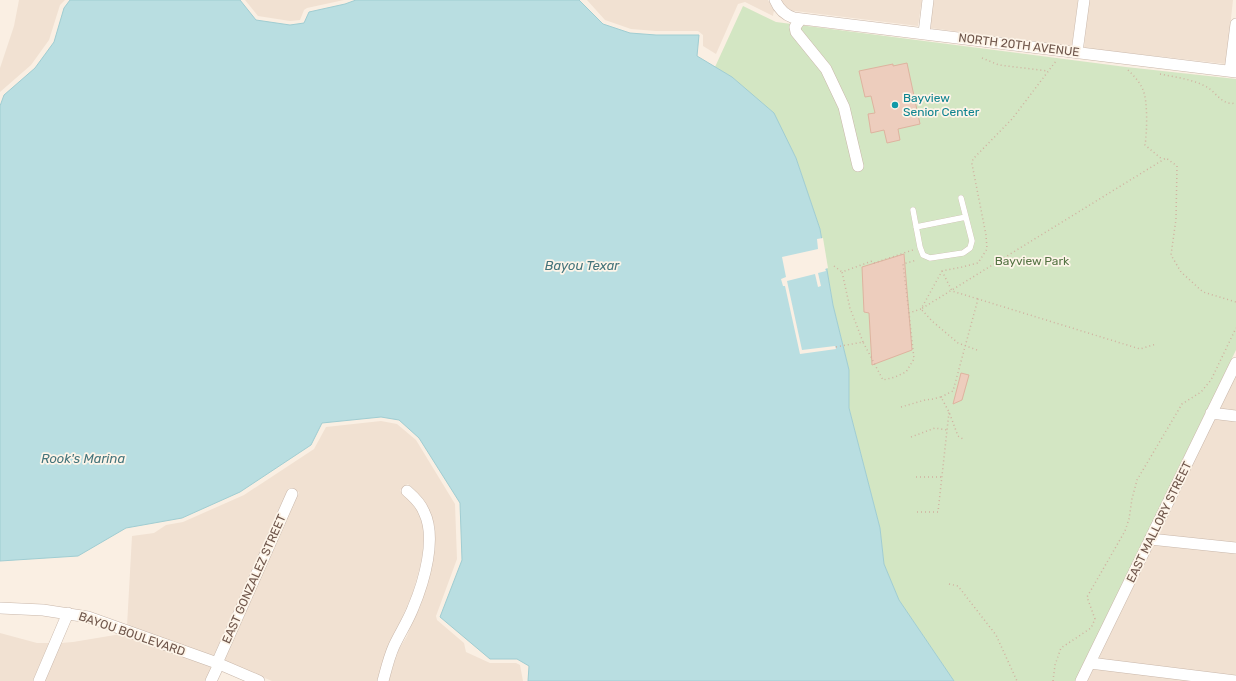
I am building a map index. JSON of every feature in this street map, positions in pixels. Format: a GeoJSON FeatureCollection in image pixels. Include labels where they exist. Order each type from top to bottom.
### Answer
{"type":"FeatureCollection","features":[{"type":"Feature","properties":{"kind":"street","name":"NORTH 20TH AVENUE"},"geometry":{"type":"LineString","coordinates":[[775,0],[780,10],[794,18],[1233,71]]}},
{"type":"Feature","properties":{"kind":"street"},"geometry":{"type":"LineString","coordinates":[[924,33],[928,0]]}},
{"type":"Feature","properties":{"kind":"street"},"geometry":{"type":"LineString","coordinates":[[1077,52],[1084,0]]}},
{"type":"Feature","properties":{"kind":"street"},"geometry":{"type":"LineString","coordinates":[[801,19],[795,27],[796,32],[826,69],[844,107],[858,166]]}},
{"type":"Feature","properties":{"kind":"street"},"geometry":{"type":"LineString","coordinates":[[1233,71],[1236,24]]}},
{"type":"Feature","properties":{"kind":"street","name":"EAST MALLORY STREET"},"geometry":{"type":"LineString","coordinates":[[1081,681],[1236,363]]}},
{"type":"Feature","properties":{"kind":"street"},"geometry":{"type":"LineString","coordinates":[[1212,413],[1236,416]]}},
{"type":"Feature","properties":{"kind":"street"},"geometry":{"type":"LineString","coordinates":[[382,681],[394,646],[401,634],[417,597],[426,568],[429,526],[425,512],[419,503],[407,491]]}},
{"type":"Feature","properties":{"kind":"street","name":"EAST GONZALEZ STREET"},"geometry":{"type":"LineString","coordinates":[[211,681],[292,494]]}},
{"type":"Feature","properties":{"kind":"street"},"geometry":{"type":"LineString","coordinates":[[1150,539],[1236,548]]}},
{"type":"Feature","properties":{"kind":"street","name":"BAYOU BOULEVARD"},"geometry":{"type":"LineString","coordinates":[[0,608],[43,610],[88,617],[218,664],[259,681]]}},
{"type":"Feature","properties":{"kind":"street"},"geometry":{"type":"LineString","coordinates":[[39,681],[68,613]]}},
{"type":"Feature","properties":{"kind":"street"},"geometry":{"type":"LineString","coordinates":[[1090,663],[1236,681]]}},
{"type":"Feature","properties":{"kind":"lane"},"geometry":{"type":"LineString","coordinates":[[913,210],[923,255],[930,258],[963,253],[970,248],[972,241],[961,198]]}},
{"type":"Feature","properties":{"kind":"lane"},"geometry":{"type":"LineString","coordinates":[[916,227],[966,217]]}},
{"type":"Feature","properties":{"kind":"path"},"geometry":{"type":"LineString","coordinates":[[921,309],[942,271],[978,262],[987,249],[986,235],[972,164],[973,159],[1012,119],[1057,59],[1058,50]]}},
{"type":"Feature","properties":{"kind":"path"},"geometry":{"type":"LineString","coordinates":[[982,58],[999,65],[1049,71]]}},
{"type":"Feature","properties":{"kind":"path"},"geometry":{"type":"LineString","coordinates":[[1131,68],[1126,67],[1139,82],[1144,91],[1147,127],[1145,145],[1163,160]]}},
{"type":"Feature","properties":{"kind":"path"},"geometry":{"type":"LineString","coordinates":[[1154,73],[1189,80],[1206,86],[1220,100],[1233,104],[1236,103]]}},
{"type":"Feature","properties":{"kind":"path"},"geometry":{"type":"LineString","coordinates":[[909,313],[921,309],[952,291],[1166,158],[1177,166],[1176,219],[1171,255],[1181,272],[1202,292],[1236,302]]}},
{"type":"Feature","properties":{"kind":"path"},"geometry":{"type":"LineString","coordinates":[[834,266],[842,272],[850,308],[863,342],[882,380],[906,372],[914,360],[903,264],[918,260],[913,250],[874,263],[872,261],[842,272]]}},
{"type":"Feature","properties":{"kind":"path"},"geometry":{"type":"LineString","coordinates":[[942,271],[952,291],[1140,349],[1156,344]]}},
{"type":"Feature","properties":{"kind":"path"},"geometry":{"type":"LineString","coordinates":[[901,407],[941,397],[953,391],[978,299]]}},
{"type":"Feature","properties":{"kind":"path"},"geometry":{"type":"LineString","coordinates":[[921,309],[958,343],[977,350]]}},
{"type":"Feature","properties":{"kind":"path"},"geometry":{"type":"LineString","coordinates":[[1053,681],[1055,665],[1061,648],[1091,628],[1095,620],[1087,597],[1125,531],[1137,480],[1182,404],[1201,392],[1211,380],[1236,328]]}},
{"type":"Feature","properties":{"kind":"path"},"geometry":{"type":"LineString","coordinates":[[836,347],[863,342]]}},
{"type":"Feature","properties":{"kind":"path"},"geometry":{"type":"LineString","coordinates":[[941,397],[949,412],[958,436],[964,440]]}},
{"type":"Feature","properties":{"kind":"path"},"geometry":{"type":"LineString","coordinates":[[917,512],[938,512],[949,412]]}},
{"type":"Feature","properties":{"kind":"path"},"geometry":{"type":"LineString","coordinates":[[911,437],[935,428],[947,430]]}},
{"type":"Feature","properties":{"kind":"path"},"geometry":{"type":"LineString","coordinates":[[916,477],[942,477]]}},
{"type":"Feature","properties":{"kind":"path"},"geometry":{"type":"LineString","coordinates":[[949,584],[958,586],[996,636],[1017,681]]}},
{"type":"Feature","properties":{"kind":"shaded area"},"geometry":{"type":"Polygon","coordinates":[[[19,0],[65,0],[60,5],[49,40],[31,65],[0,92],[0,68],[14,26],[19,0]]]}},
{"type":"Feature","properties":{"kind":"shaded area"},"geometry":{"type":"Polygon","coordinates":[[[245,0],[344,0],[307,8],[304,10],[300,20],[290,21],[258,16],[245,0]]]}},
{"type":"Feature","properties":{"kind":"shaded area"},"geometry":{"type":"Polygon","coordinates":[[[587,0],[768,0],[774,10],[773,16],[745,2],[738,4],[716,54],[703,46],[703,35],[698,31],[656,31],[631,29],[605,20],[587,0]]]}},
{"type":"Feature","properties":{"kind":"shaded area"},"geometry":{"type":"Polygon","coordinates":[[[781,0],[922,0],[918,26],[787,10],[781,0]]]}},
{"type":"Feature","properties":{"kind":"shaded area"},"geometry":{"type":"Polygon","coordinates":[[[933,0],[1078,0],[1072,46],[930,28],[933,0]]]}},
{"type":"Feature","properties":{"kind":"shaded area"},"geometry":{"type":"Polygon","coordinates":[[[1089,0],[1233,0],[1226,64],[1084,48],[1089,0]]]}},
{"type":"Feature","properties":{"kind":"shaded area"},"geometry":{"type":"Polygon","coordinates":[[[1236,375],[1236,411],[1220,409],[1236,375]]]}},
{"type":"Feature","properties":{"kind":"shaded area"},"geometry":{"type":"Polygon","coordinates":[[[1215,418],[1236,421],[1236,543],[1159,535],[1215,418]]]}},
{"type":"Feature","properties":{"kind":"shaded area"},"geometry":{"type":"Polygon","coordinates":[[[381,421],[397,424],[416,440],[455,504],[457,559],[436,616],[437,620],[464,643],[466,652],[490,663],[516,663],[520,665],[523,681],[388,681],[399,649],[407,636],[422,598],[434,551],[435,527],[430,512],[424,500],[408,484],[400,490],[415,506],[424,526],[423,550],[412,595],[389,645],[377,681],[272,681],[224,661],[299,492],[289,488],[213,657],[127,626],[132,536],[154,533],[166,525],[183,522],[244,495],[314,449],[326,427],[381,421]]]}},
{"type":"Feature","properties":{"kind":"shaded area"},"geometry":{"type":"Polygon","coordinates":[[[1154,544],[1236,553],[1236,676],[1098,659],[1154,544]]]}},
{"type":"Feature","properties":{"kind":"shaded area"},"geometry":{"type":"Polygon","coordinates":[[[0,633],[37,643],[49,643],[33,681],[0,681],[0,633]]]}},
{"type":"Feature","properties":{"kind":"shaded area"},"geometry":{"type":"Polygon","coordinates":[[[121,634],[212,667],[205,681],[45,681],[61,643],[121,634]]]}},
{"type":"Feature","properties":{"kind":"shaded area"},"geometry":{"type":"Polygon","coordinates":[[[1093,669],[1196,681],[1087,681],[1093,669]]]}},
{"type":"Feature","properties":{"kind":"green space","name":"Bayview Park"},"geometry":{"type":"Polygon","coordinates":[[[743,6],[776,22],[1126,67],[1236,79],[1236,350],[1075,681],[954,681],[899,600],[884,564],[880,528],[849,408],[849,370],[833,305],[820,229],[796,158],[773,113],[732,77],[715,67],[743,6]]]}},
{"type":"Feature","properties":{"kind":"water","name":"Bayou Texar"},"geometry":{"type":"Polygon","coordinates":[[[70,0],[240,0],[256,20],[290,25],[304,23],[309,12],[356,0],[579,0],[603,24],[630,33],[656,35],[699,35],[697,56],[732,77],[774,113],[796,158],[820,229],[833,305],[849,370],[849,408],[880,528],[884,564],[899,600],[954,681],[528,681],[529,666],[517,659],[490,659],[440,617],[462,560],[460,503],[419,438],[399,420],[381,417],[322,423],[311,445],[240,492],[182,518],[126,528],[78,556],[0,561],[0,106],[4,95],[35,68],[54,42],[64,8],[70,0]]]}},
{"type":"Feature","properties":{"kind":"pier"},"geometry":{"type":"Polygon","coordinates":[[[823,238],[828,268],[825,269],[826,271],[818,273],[821,286],[818,287],[815,274],[787,281],[802,350],[835,346],[836,349],[800,354],[785,286],[783,286],[781,279],[786,277],[782,257],[818,249],[817,239],[823,238]]]}},
{"type":"Feature","properties":{"kind":"building","name":"Bayview Senior Center"},"geometry":{"type":"Polygon","coordinates":[[[907,63],[920,124],[898,129],[900,140],[887,143],[884,130],[871,133],[868,114],[875,113],[871,96],[865,97],[859,71],[893,64],[893,66],[907,63]]]}},
{"type":"Feature","properties":{"kind":"building"},"geometry":{"type":"Polygon","coordinates":[[[904,254],[912,350],[872,365],[869,313],[864,312],[862,267],[904,254]]]}},
{"type":"Feature","properties":{"kind":"building"},"geometry":{"type":"Polygon","coordinates":[[[961,373],[969,375],[962,400],[953,404],[961,373]]]}},
{"type":"Feature","properties":{"kind":"place","name":"Bayview Senior Center"},"geometry":{"type":"Point","coordinates":[895,105]}},
{"type":"Feature","properties":{"kind":"water label","name":"Rook's Marina"},"geometry":{"type":"Point","coordinates":[83,458]}}]}
